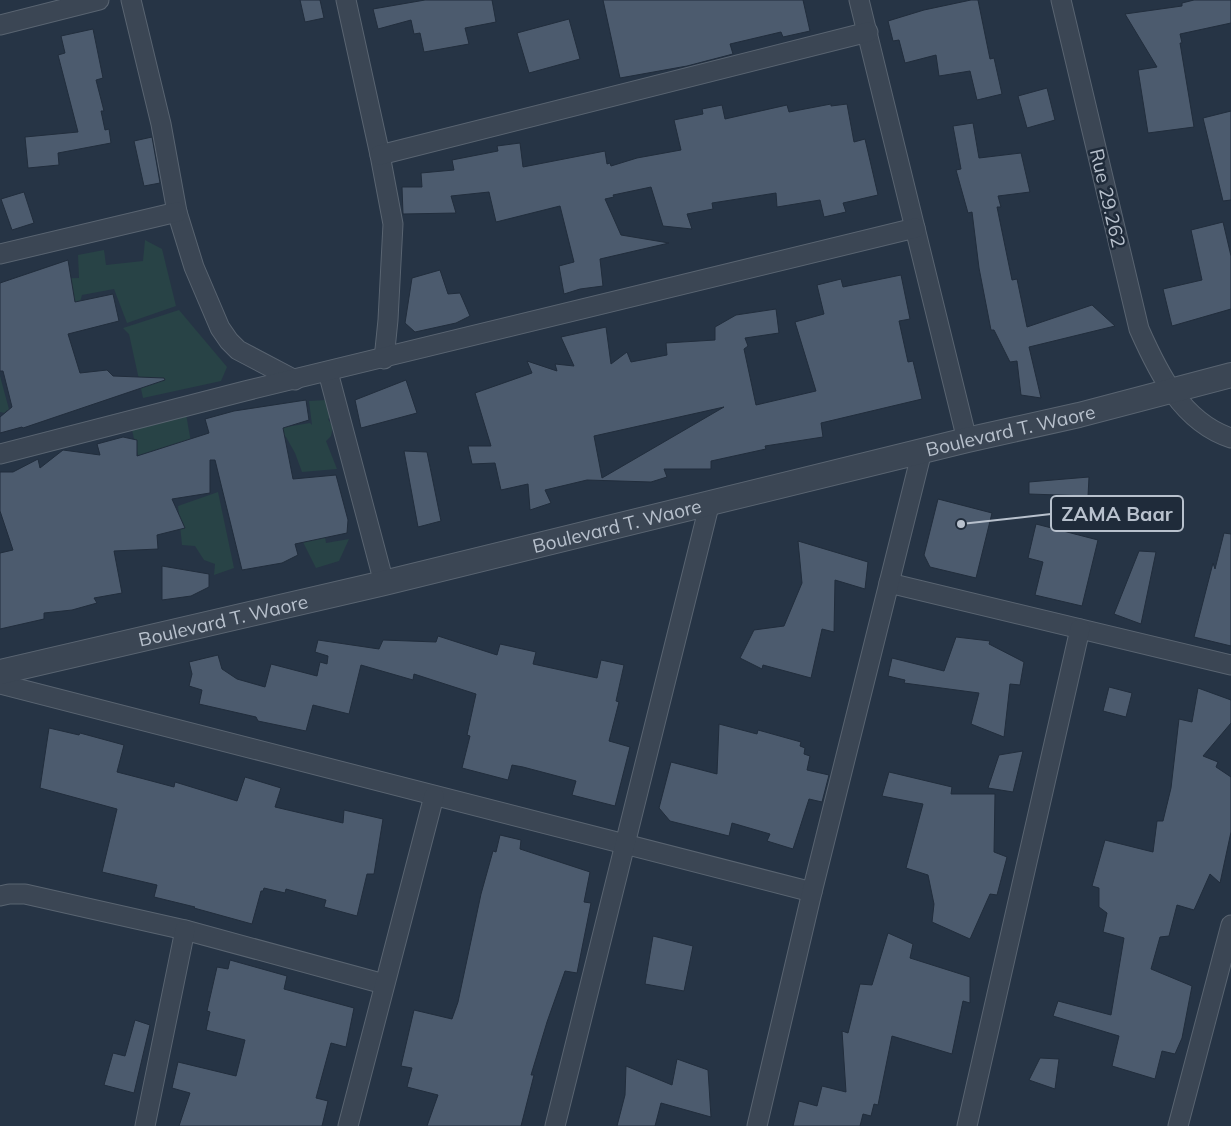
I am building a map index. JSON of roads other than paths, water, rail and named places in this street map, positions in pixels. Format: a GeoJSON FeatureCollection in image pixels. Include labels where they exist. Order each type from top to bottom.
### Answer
{"type":"FeatureCollection","features":[{"type":"Feature","properties":{"kind":"street"},"geometry":{"type":"LineString","coordinates":[[0,25],[99,0]]}},
{"type":"Feature","properties":{"kind":"street"},"geometry":{"type":"LineString","coordinates":[[131,0],[161,124],[177,212],[194,267],[220,328],[229,342],[238,350],[295,380]]}},
{"type":"Feature","properties":{"kind":"street"},"geometry":{"type":"LineString","coordinates":[[346,0],[393,224],[384,359]]}},
{"type":"Feature","properties":{"kind":"street"},"geometry":{"type":"LineString","coordinates":[[859,0],[967,440]]}},
{"type":"Feature","properties":{"kind":"street","name":"Rue 29.262"},"geometry":{"type":"LineString","coordinates":[[1061,0],[1140,329],[1154,362],[1170,390],[1196,418],[1224,436],[1231,438]]}},
{"type":"Feature","properties":{"kind":"street"},"geometry":{"type":"LineString","coordinates":[[380,155],[868,32]]}},
{"type":"Feature","properties":{"kind":"street"},"geometry":{"type":"LineString","coordinates":[[0,254],[177,212]]}},
{"type":"Feature","properties":{"kind":"street"},"geometry":{"type":"LineString","coordinates":[[0,454],[915,228]]}},
{"type":"Feature","properties":{"kind":"street"},"geometry":{"type":"LineString","coordinates":[[328,372],[384,583]]}},
{"type":"Feature","properties":{"kind":"street","name":"Boulevard T. Waore"},"geometry":{"type":"LineString","coordinates":[[0,672],[384,583],[710,502],[1079,415],[1231,375]]}},
{"type":"Feature","properties":{"kind":"street"},"geometry":{"type":"LineString","coordinates":[[757,1126],[812,892],[922,451]]}},
{"type":"Feature","properties":{"kind":"street"},"geometry":{"type":"LineString","coordinates":[[556,1126],[710,502]]}},
{"type":"Feature","properties":{"kind":"street"},"geometry":{"type":"LineString","coordinates":[[889,583],[1231,665]]}},
{"type":"Feature","properties":{"kind":"street"},"geometry":{"type":"LineString","coordinates":[[967,1126],[1080,629]]}},
{"type":"Feature","properties":{"kind":"street"},"geometry":{"type":"LineString","coordinates":[[0,684],[812,892]]}},
{"type":"Feature","properties":{"kind":"street"},"geometry":{"type":"LineString","coordinates":[[348,1126],[434,796]]}},
{"type":"Feature","properties":{"kind":"street"},"geometry":{"type":"LineString","coordinates":[[0,896],[25,894],[186,930],[384,984]]}},
{"type":"Feature","properties":{"kind":"street"},"geometry":{"type":"LineString","coordinates":[[1178,1126],[1231,925]]}},
{"type":"Feature","properties":{"kind":"street"},"geometry":{"type":"LineString","coordinates":[[145,1126],[186,930]]}},
{"type":"Feature","properties":{"kind":"place","name":"ZAMA Baar"},"geometry":{"type":"Point","coordinates":[961,524]}}]}
